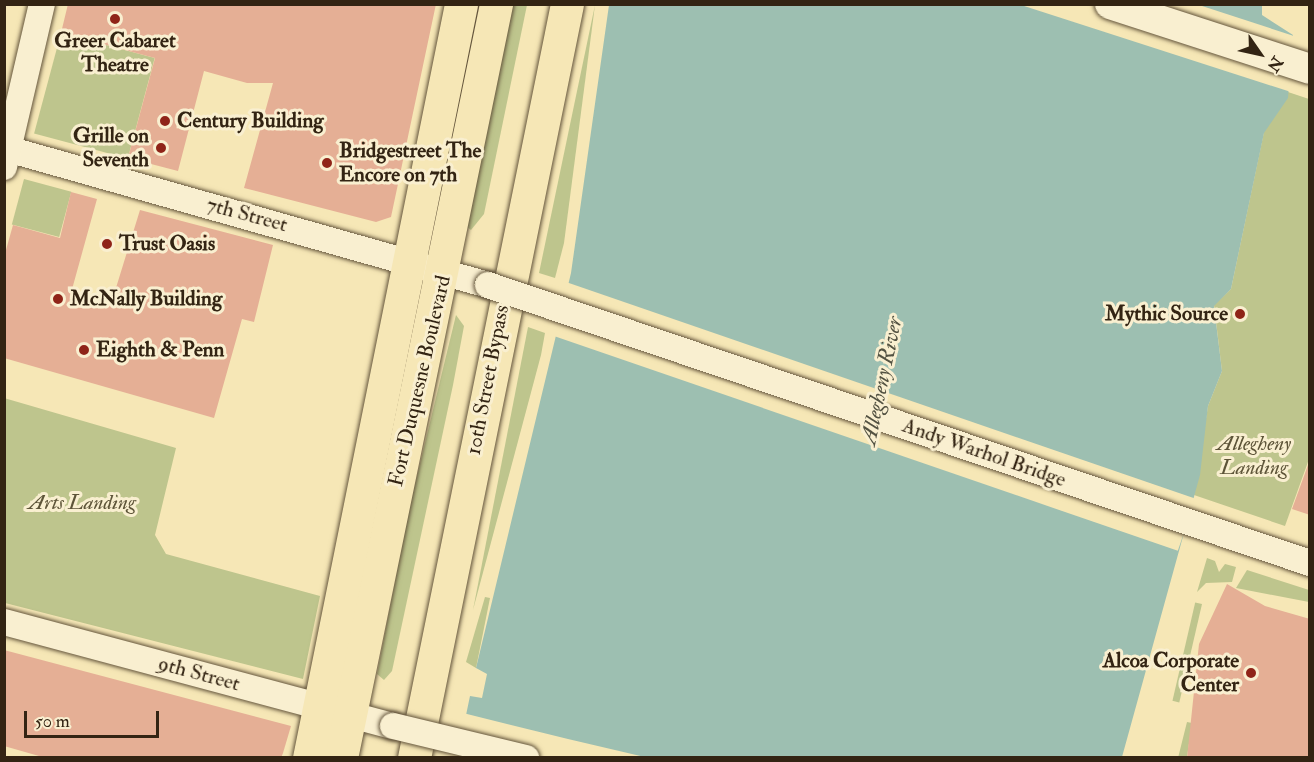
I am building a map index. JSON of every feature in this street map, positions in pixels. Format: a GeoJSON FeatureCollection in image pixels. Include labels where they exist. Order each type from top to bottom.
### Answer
{"type":"FeatureCollection","features":[{"type":"Feature","properties":{"kind":"main road","name":"Fort Duquesne Boulevard"},"geometry":{"type":"LineString","coordinates":[[309,758],[316,706],[410,261],[461,4]]}},
{"type":"Feature","properties":{"kind":"main road","name":"Fort Duquesne Boulevard"},"geometry":{"type":"LineString","coordinates":[[341,758],[445,272],[496,4]]}},
{"type":"Feature","properties":{"kind":"main road","name":"10th Street Bypass"},"geometry":{"type":"LineString","coordinates":[[414,758],[567,4]]}},
{"type":"Feature","properties":{"kind":"main road"},"geometry":{"type":"LineString","coordinates":[[1110,4],[1310,69]]}},
{"type":"Feature","properties":{"kind":"street"},"geometry":{"type":"LineString","coordinates":[[6,154],[42,4]]}},
{"type":"Feature","properties":{"kind":"street","name":"7th Street"},"geometry":{"type":"LineString","coordinates":[[6,154],[410,261],[488,285]]}},
{"type":"Feature","properties":{"kind":"street","name":"Andy Warhol Bridge"},"geometry":{"type":"LineString","coordinates":[[488,285],[1310,563]]}},
{"type":"Feature","properties":{"kind":"street","name":"9th Street"},"geometry":{"type":"LineString","coordinates":[[4,622],[316,706],[526,758]]}},
{"type":"Feature","properties":{"kind":"green space"},"geometry":{"type":"Polygon","coordinates":[[[512,5],[527,5],[484,214],[471,230],[467,227],[512,5]]]}},
{"type":"Feature","properties":{"kind":"green space"},"geometry":{"type":"Polygon","coordinates":[[[595,5],[564,243],[555,278],[539,273],[595,5]]]}},
{"type":"Feature","properties":{"kind":"green space"},"geometry":{"type":"Polygon","coordinates":[[[61,33],[155,58],[128,159],[34,133],[61,33]]]}},
{"type":"Feature","properties":{"kind":"green space","name":"Allegheny Landing"},"geometry":{"type":"Polygon","coordinates":[[[1288,92],[1309,99],[1309,459],[1285,526],[1194,495],[1208,406],[1222,371],[1214,305],[1231,289],[1264,132],[1288,92]]]}},
{"type":"Feature","properties":{"kind":"green space"},"geometry":{"type":"Polygon","coordinates":[[[24,179],[71,192],[59,237],[12,224],[24,179]]]}},
{"type":"Feature","properties":{"kind":"green space"},"geometry":{"type":"Polygon","coordinates":[[[456,315],[464,326],[453,385],[392,671],[384,680],[377,674],[409,509],[456,315]]]}},
{"type":"Feature","properties":{"kind":"green space"},"geometry":{"type":"Polygon","coordinates":[[[528,327],[545,333],[541,355],[473,610],[528,327]]]}},
{"type":"Feature","properties":{"kind":"green space","name":"Arts Landing"},"geometry":{"type":"Polygon","coordinates":[[[4,398],[176,448],[155,535],[166,554],[320,596],[303,679],[5,603],[4,398]]]}},
{"type":"Feature","properties":{"kind":"green space"},"geometry":{"type":"Polygon","coordinates":[[[1207,558],[1215,561],[1219,572],[1225,564],[1236,567],[1232,582],[1206,583],[1197,592],[1207,558]]]}},
{"type":"Feature","properties":{"kind":"green space"},"geometry":{"type":"Polygon","coordinates":[[[1247,570],[1309,590],[1309,602],[1236,588],[1247,570]]]}},
{"type":"Feature","properties":{"kind":"green space"},"geometry":{"type":"Polygon","coordinates":[[[485,597],[490,598],[476,668],[466,662],[485,597]]]}},
{"type":"Feature","properties":{"kind":"green space"},"geometry":{"type":"Polygon","coordinates":[[[1195,602],[1202,604],[1179,702],[1172,701],[1195,602]]]}},
{"type":"Feature","properties":{"kind":"green space"},"geometry":{"type":"Polygon","coordinates":[[[1187,722],[1192,723],[1187,757],[1178,758],[1187,722]]]}},
{"type":"Feature","properties":{"kind":"water","name":"Allegheny River"},"geometry":{"type":"Polygon","coordinates":[[[1262,4],[1262,15],[1293,35],[1288,98],[1264,133],[1231,289],[1214,306],[1222,371],[1208,406],[1200,475],[1122,757],[457,758],[470,696],[482,698],[487,674],[476,668],[571,273],[609,5],[1262,4]]]}},
{"type":"Feature","properties":{"kind":"pier"},"geometry":{"type":"Polygon","coordinates":[[[1021,5],[1199,5],[1297,37],[1291,92],[1021,5]]]}},
{"type":"Feature","properties":{"kind":"pier"},"geometry":{"type":"Polygon","coordinates":[[[566,282],[1196,499],[1178,551],[548,334],[566,282]]]}},
{"type":"Feature","properties":{"kind":"pier"},"geometry":{"type":"Polygon","coordinates":[[[463,713],[568,739],[649,758],[454,757],[463,713]]]}},
{"type":"Feature","properties":{"kind":"building"},"geometry":{"type":"Polygon","coordinates":[[[68,4],[436,4],[391,217],[376,222],[244,188],[273,83],[247,83],[204,71],[178,171],[128,158],[155,58],[61,33],[68,4]]]}},
{"type":"Feature","properties":{"kind":"building"},"geometry":{"type":"Polygon","coordinates":[[[71,192],[97,199],[71,293],[111,304],[140,210],[273,245],[254,322],[242,319],[214,418],[4,358],[4,257],[13,225],[60,238],[71,192]]]}},
{"type":"Feature","properties":{"kind":"building"},"geometry":{"type":"Polygon","coordinates":[[[1308,465],[1310,465],[1310,515],[1292,509],[1308,465]]]}},
{"type":"Feature","properties":{"kind":"building","name":"Alcoa Corporate Center"},"geometry":{"type":"Polygon","coordinates":[[[1227,584],[1265,606],[1310,619],[1310,758],[1187,758],[1199,644],[1227,584]]]}},
{"type":"Feature","properties":{"kind":"building"},"geometry":{"type":"Polygon","coordinates":[[[4,650],[291,726],[283,753],[281,758],[46,758],[4,746],[4,650]]]}},
{"type":"Feature","properties":{"kind":"place","name":"Greer Cabaret Theatre"},"geometry":{"type":"Point","coordinates":[115,19]}},
{"type":"Feature","properties":{"kind":"place","name":"Century Building"},"geometry":{"type":"Point","coordinates":[165,121]}},
{"type":"Feature","properties":{"kind":"place","name":"Grille on Seventh"},"geometry":{"type":"Point","coordinates":[161,148]}},
{"type":"Feature","properties":{"kind":"place","name":"Bridgestreet The Encore on 7th"},"geometry":{"type":"Point","coordinates":[327,163]}},
{"type":"Feature","properties":{"kind":"place","name":"Trust Oasis"},"geometry":{"type":"Point","coordinates":[107,244]}},
{"type":"Feature","properties":{"kind":"place","name":"McNally Building"},"geometry":{"type":"Point","coordinates":[58,299]}},
{"type":"Feature","properties":{"kind":"place","name":"Mythic Source"},"geometry":{"type":"Point","coordinates":[1240,314]}},
{"type":"Feature","properties":{"kind":"place","name":"Eighth & Penn"},"geometry":{"type":"Point","coordinates":[84,350]}},
{"type":"Feature","properties":{"kind":"place","name":"Alcoa Corporate Center"},"geometry":{"type":"Point","coordinates":[1251,673]}}]}
